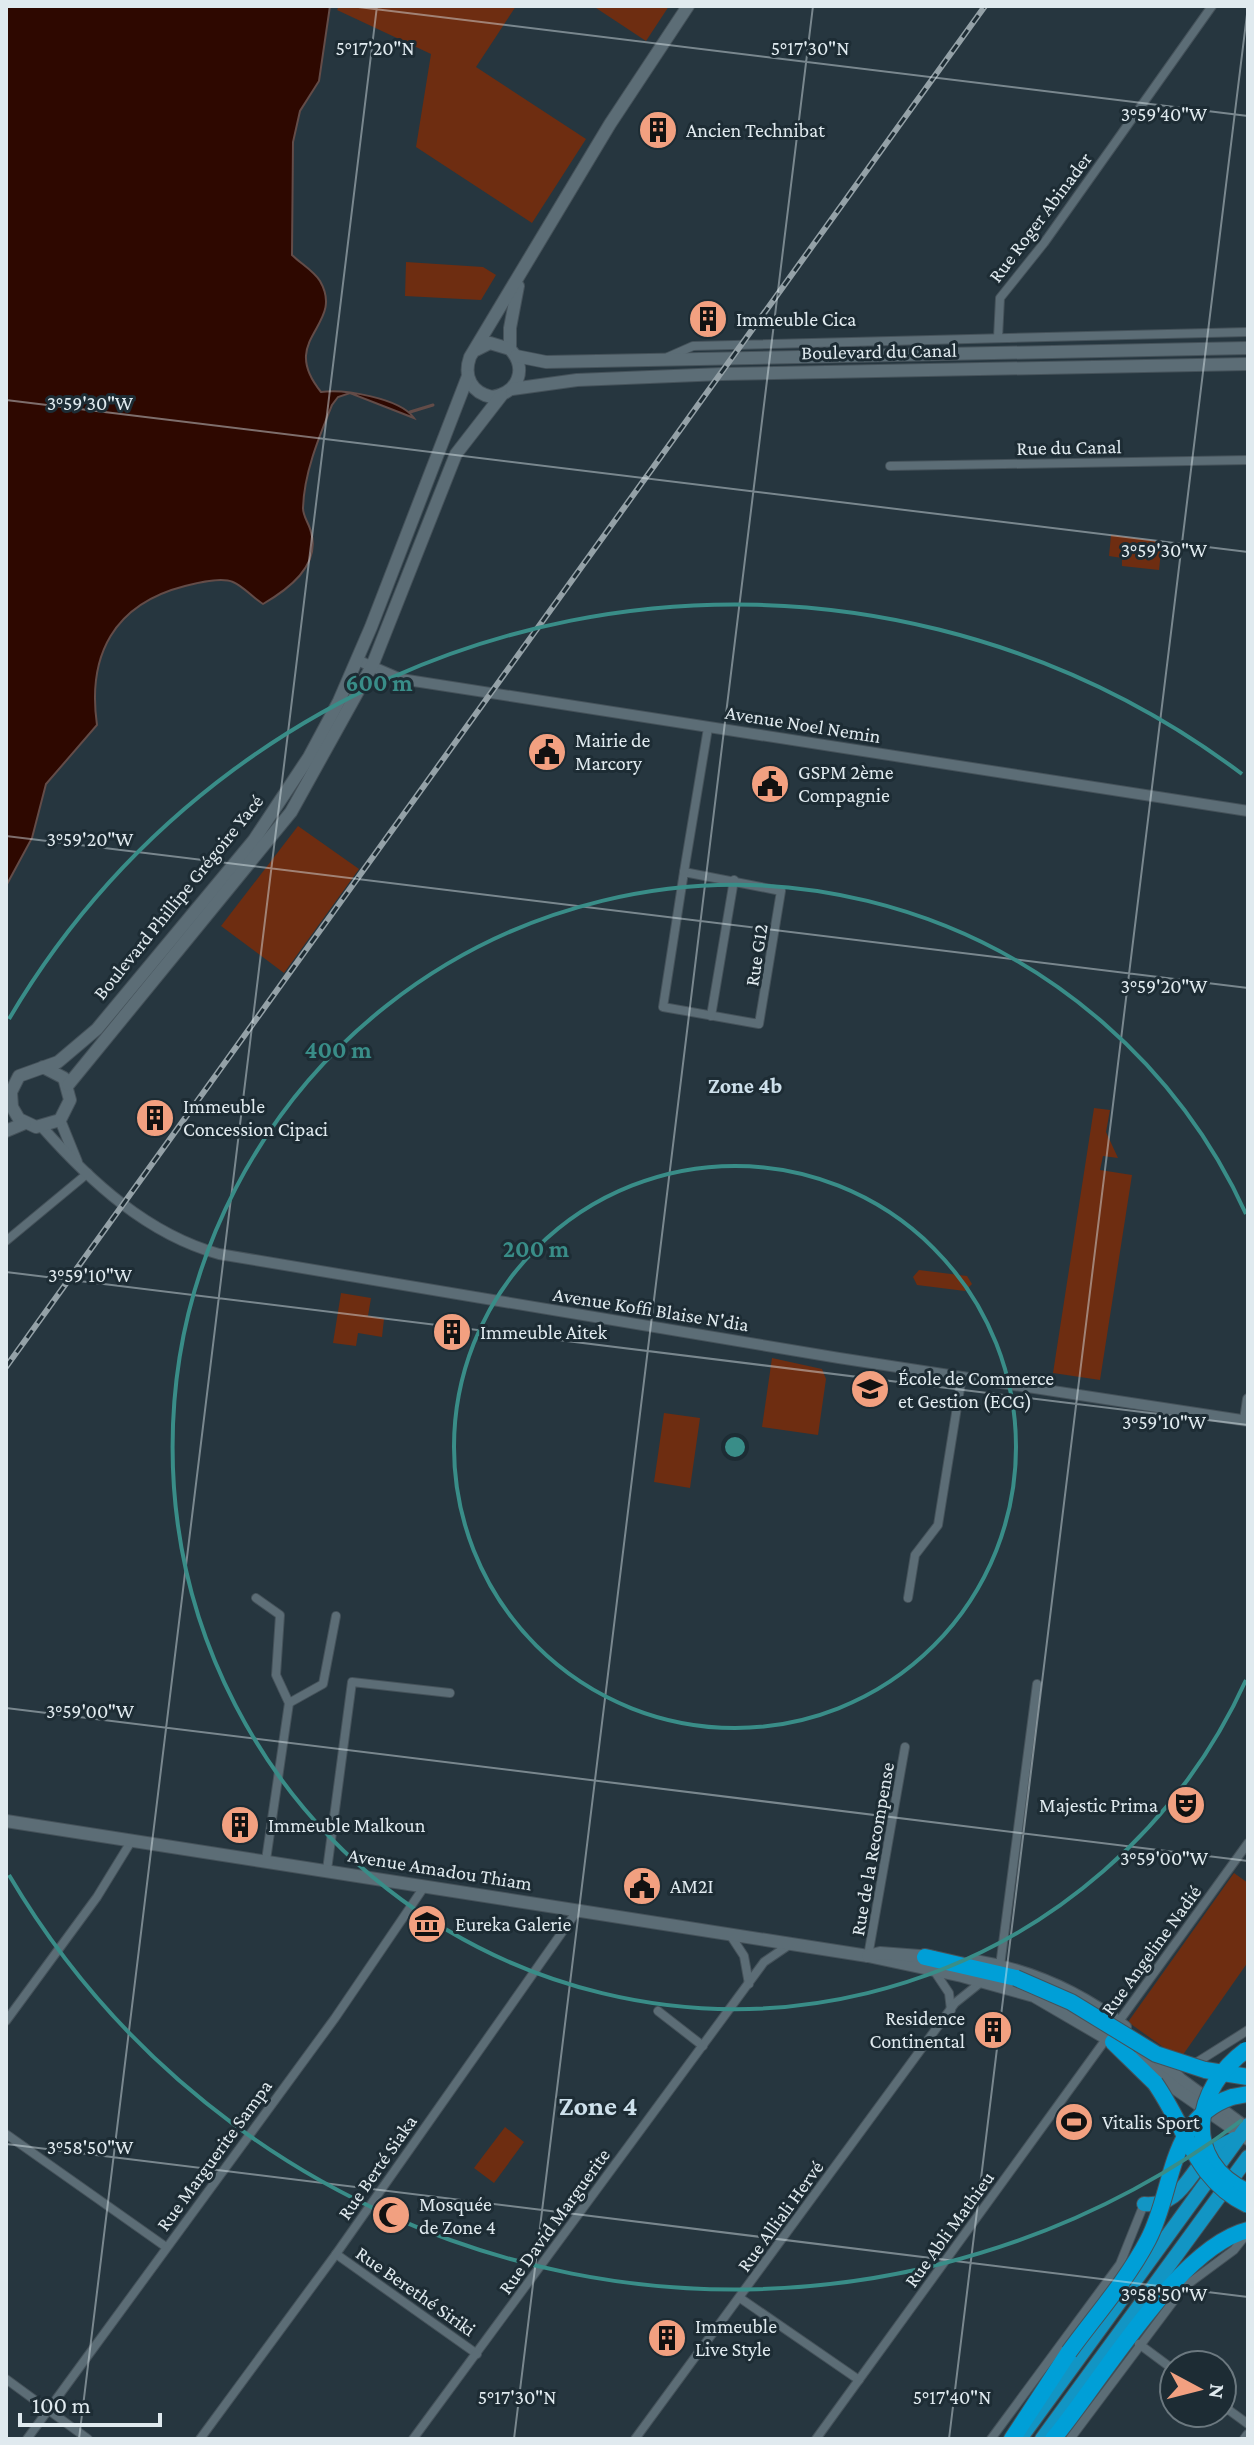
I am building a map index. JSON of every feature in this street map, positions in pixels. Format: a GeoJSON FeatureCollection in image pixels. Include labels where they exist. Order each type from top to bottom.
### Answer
{"type":"FeatureCollection","features":[{"type":"Feature","properties":{"kind":"highway"},"geometry":{"type":"LineString","coordinates":[[929,1963],[1016,1978],[1071,2002],[1156,2054],[1205,2070],[1248,2077]]}},
{"type":"Feature","properties":{"kind":"highway"},"geometry":{"type":"LineString","coordinates":[[1110,2040],[1155,2083],[1173,2109],[1204,2172],[1225,2193],[1248,2205]]}},
{"type":"Feature","properties":{"kind":"highway"},"geometry":{"type":"LineString","coordinates":[[1248,2049],[1215,2080],[1201,2119],[1202,2135],[1212,2159],[1228,2180],[1248,2192]]}},
{"type":"Feature","properties":{"kind":"highway"},"geometry":{"type":"LineString","coordinates":[[1012,2439],[1149,2238],[1183,2137],[1191,2124],[1219,2102],[1248,2094]]}},
{"type":"Feature","properties":{"kind":"highway"},"geometry":{"type":"LineString","coordinates":[[1144,2204],[1163,2203],[1173,2197],[1211,2153],[1246,2131]]}},
{"type":"Feature","properties":{"kind":"highway"},"geometry":{"type":"LineString","coordinates":[[1020,2439],[1246,2131]]}},
{"type":"Feature","properties":{"kind":"highway"},"geometry":{"type":"LineString","coordinates":[[1042,2439],[1246,2161]]}},
{"type":"Feature","properties":{"kind":"highway"},"geometry":{"type":"LineString","coordinates":[[1062,2436],[1180,2274],[1211,2246],[1248,2231]]}},
{"type":"Feature","properties":{"kind":"main road"},"geometry":{"type":"LineString","coordinates":[[520,275],[510,328],[513,353],[520,373],[507,392],[476,391],[468,376],[468,362],[476,350],[520,275],[602,138],[688,6]]}},
{"type":"Feature","properties":{"kind":"main road"},"geometry":{"type":"LineString","coordinates":[[476,350],[490,343],[513,353]]}},
{"type":"Feature","properties":{"kind":"main road","name":"Boulevard du Canal"},"geometry":{"type":"LineString","coordinates":[[513,353],[546,362],[1248,348]]}},
{"type":"Feature","properties":{"kind":"main road","name":"Boulevard du Canal"},"geometry":{"type":"LineString","coordinates":[[507,392],[577,380],[722,374],[1248,364]]}},
{"type":"Feature","properties":{"kind":"main road","name":"Boulevard Phillipe Grégoire Yacé"},"geometry":{"type":"LineString","coordinates":[[25,1123],[8,1103],[19,1076],[58,1062],[97,1029],[254,840],[309,757],[357,660],[468,376]]}},
{"type":"Feature","properties":{"kind":"main road","name":"Boulevard Phillipe Grégoire Yacé"},"geometry":{"type":"LineString","coordinates":[[60,1120],[68,1108],[68,1085],[291,812],[372,666],[450,467],[466,438],[507,392]]}},
{"type":"Feature","properties":{"kind":"main road"},"geometry":{"type":"LineString","coordinates":[[43,1067],[58,1073],[68,1085]]}},
{"type":"Feature","properties":{"kind":"main road"},"geometry":{"type":"LineString","coordinates":[[6,1131],[25,1123],[42,1127],[60,1120]]}},
{"type":"Feature","properties":{"kind":"main road","name":"Avenue Amadou Thiam"},"geometry":{"type":"LineString","coordinates":[[6,1821],[868,1956],[880,1953],[929,1963],[1034,1996],[1110,2040],[1246,2131]]}},
{"type":"Feature","properties":{"kind":"main road","name":"Avenue Amadou Thiam"},"geometry":{"type":"LineString","coordinates":[[929,1963],[1000,1966],[1045,1980],[1118,2022],[1178,2084]]}},
{"type":"Feature","properties":{"kind":"street","name":"Rue Roger Abinader"},"geometry":{"type":"LineString","coordinates":[[998,338],[1000,298],[1044,243],[1212,6]]}},
{"type":"Feature","properties":{"kind":"street","name":"Boulevard du Canal"},"geometry":{"type":"LineString","coordinates":[[664,359],[693,346],[1247,331]]}},
{"type":"Feature","properties":{"kind":"street","name":"Rue du Canal"},"geometry":{"type":"LineString","coordinates":[[890,466],[1248,460]]}},
{"type":"Feature","properties":{"kind":"street","name":"Avenue Noel Nemin"},"geometry":{"type":"LineString","coordinates":[[357,660],[401,679],[1248,811]]}},
{"type":"Feature","properties":{"kind":"street","name":"Rue G12"},"geometry":{"type":"LineString","coordinates":[[684,872],[777,888],[783,895],[762,1021],[756,1025],[665,1009],[662,1005],[684,872],[708,728]]}},
{"type":"Feature","properties":{"kind":"street","name":"Rue G12"},"geometry":{"type":"LineString","coordinates":[[711,1016],[734,880]]}},
{"type":"Feature","properties":{"kind":"street","name":"Avenue Koffi Blaise N'dia"},"geometry":{"type":"LineString","coordinates":[[60,1120],[77,1162]]}},
{"type":"Feature","properties":{"kind":"street","name":"Avenue Koffi Blaise N'dia"},"geometry":{"type":"LineString","coordinates":[[42,1127],[88,1173],[153,1227],[184,1243],[219,1254],[1246,1420]]}},
{"type":"Feature","properties":{"kind":"street"},"geometry":{"type":"LineString","coordinates":[[6,1241],[88,1173]]}},
{"type":"Feature","properties":{"kind":"street"},"geometry":{"type":"LineString","coordinates":[[908,1598],[915,1555],[938,1525],[962,1376]]}},
{"type":"Feature","properties":{"kind":"street"},"geometry":{"type":"LineString","coordinates":[[1246,1420],[1248,1399]]}},
{"type":"Feature","properties":{"kind":"street"},"geometry":{"type":"LineString","coordinates":[[256,1598],[280,1615],[276,1675],[289,1703],[266,1860]]}},
{"type":"Feature","properties":{"kind":"street"},"geometry":{"type":"LineString","coordinates":[[289,1703],[323,1684],[336,1616]]}},
{"type":"Feature","properties":{"kind":"street"},"geometry":{"type":"LineString","coordinates":[[327,1870],[352,1682],[450,1693]]}},
{"type":"Feature","properties":{"kind":"street"},"geometry":{"type":"LineString","coordinates":[[1000,1966],[1037,1684]]}},
{"type":"Feature","properties":{"kind":"street","name":"Rue de la Recompense"},"geometry":{"type":"LineString","coordinates":[[868,1956],[905,1747]]}},
{"type":"Feature","properties":{"kind":"street"},"geometry":{"type":"LineString","coordinates":[[6,2021],[97,1897],[132,1840]]}},
{"type":"Feature","properties":{"kind":"street","name":"Rue Angeline Nadié"},"geometry":{"type":"LineString","coordinates":[[1110,2040],[1118,2022],[1248,1843]]}},
{"type":"Feature","properties":{"kind":"street","name":"Rue Marguerite Sampa"},"geometry":{"type":"LineString","coordinates":[[27,2439],[335,2018],[424,1887]]}},
{"type":"Feature","properties":{"kind":"street","name":"Rue Berté Siaka"},"geometry":{"type":"LineString","coordinates":[[200,2439],[336,2254],[577,1911]]}},
{"type":"Feature","properties":{"kind":"street"},"geometry":{"type":"LineString","coordinates":[[728,1932],[744,1956],[749,1984]]}},
{"type":"Feature","properties":{"kind":"street","name":"Rue David Marguerite"},"geometry":{"type":"LineString","coordinates":[[413,2439],[764,1962],[792,1943]]}},
{"type":"Feature","properties":{"kind":"street"},"geometry":{"type":"LineString","coordinates":[[929,1963],[945,1984],[951,2011]]}},
{"type":"Feature","properties":{"kind":"street","name":"Rue Alliali Hervé"},"geometry":{"type":"LineString","coordinates":[[635,2439],[951,2011],[976,1984],[985,1982]]}},
{"type":"Feature","properties":{"kind":"street"},"geometry":{"type":"LineString","coordinates":[[658,2011],[703,2046]]}},
{"type":"Feature","properties":{"kind":"street"},"geometry":{"type":"LineString","coordinates":[[1178,2084],[1188,2067],[1248,2030]]}},
{"type":"Feature","properties":{"kind":"street","name":"Rue Abli Mathieu"},"geometry":{"type":"LineString","coordinates":[[816,2439],[1110,2040]]}},
{"type":"Feature","properties":{"kind":"street"},"geometry":{"type":"LineString","coordinates":[[6,2134],[166,2247]]}},
{"type":"Feature","properties":{"kind":"street"},"geometry":{"type":"LineString","coordinates":[[991,2439],[1120,2264],[1144,2204]]}},
{"type":"Feature","properties":{"kind":"street"},"geometry":{"type":"LineString","coordinates":[[1062,2436],[1189,2281],[1234,2250],[1248,2231]]}},
{"type":"Feature","properties":{"kind":"street","name":"Rue Berethé Siriki"},"geometry":{"type":"LineString","coordinates":[[336,2254],[477,2354]]}},
{"type":"Feature","properties":{"kind":"street"},"geometry":{"type":"LineString","coordinates":[[740,2298],[859,2380]]}},
{"type":"Feature","properties":{"kind":"street"},"geometry":{"type":"LineString","coordinates":[[1139,2344],[1158,2358]]}},
{"type":"Feature","properties":{"kind":"street"},"geometry":{"type":"LineString","coordinates":[[6,2379],[88,2439]]}},
{"type":"Feature","properties":{"kind":"shaded area"},"geometry":{"type":"Polygon","coordinates":[[[6,6],[330,6],[319,81],[300,111],[293,142],[292,255],[317,277],[326,296],[325,310],[308,345],[306,358],[309,374],[321,392],[350,393],[338,397],[332,405],[306,482],[303,508],[313,544],[311,556],[300,576],[263,604],[233,582],[202,582],[160,594],[123,619],[102,655],[95,700],[97,725],[46,784],[32,838],[6,886],[6,6]]]}},
{"type":"Feature","properties":{"kind":"shaded area"},"geometry":{"type":"Polygon","coordinates":[[[339,6],[516,6],[476,67],[586,139],[532,223],[416,147],[431,54],[337,10],[339,6]]]}},
{"type":"Feature","properties":{"kind":"shaded area"},"geometry":{"type":"Polygon","coordinates":[[[593,6],[669,6],[646,41],[593,6]]]}},
{"type":"Feature","properties":{"kind":"shaded area"},"geometry":{"type":"Polygon","coordinates":[[[406,262],[483,267],[496,275],[481,300],[405,296],[406,262]]]}},
{"type":"Feature","properties":{"kind":"shaded area"},"geometry":{"type":"Polygon","coordinates":[[[350,393],[384,400],[407,411],[414,418],[350,393]]]}},
{"type":"Feature","properties":{"kind":"shaded area"},"geometry":{"type":"Polygon","coordinates":[[[1111,535],[1162,542],[1159,570],[1122,566],[1122,558],[1109,556],[1111,535]]]}},
{"type":"Feature","properties":{"kind":"shaded area"},"geometry":{"type":"Polygon","coordinates":[[[298,826],[359,869],[284,973],[221,926],[298,826]]]}},
{"type":"Feature","properties":{"kind":"shaded area"},"geometry":{"type":"Polygon","coordinates":[[[1094,1108],[1110,1110],[1106,1132],[1118,1158],[1103,1156],[1100,1170],[1132,1175],[1100,1380],[1053,1373],[1094,1108]]]}},
{"type":"Feature","properties":{"kind":"shaded area"},"geometry":{"type":"Polygon","coordinates":[[[919,1270],[967,1276],[972,1284],[965,1291],[917,1285],[913,1277],[919,1270]]]}},
{"type":"Feature","properties":{"kind":"shaded area"},"geometry":{"type":"Polygon","coordinates":[[[341,1293],[371,1298],[368,1316],[384,1319],[382,1337],[358,1333],[356,1346],[333,1343],[341,1293]]]}},
{"type":"Feature","properties":{"kind":"shaded area"},"geometry":{"type":"Polygon","coordinates":[[[772,1358],[822,1369],[826,1379],[818,1435],[762,1427],[772,1358]]]}},
{"type":"Feature","properties":{"kind":"shaded area"},"geometry":{"type":"Polygon","coordinates":[[[664,1413],[700,1418],[690,1488],[654,1482],[664,1413]]]}},
{"type":"Feature","properties":{"kind":"shaded area"},"geometry":{"type":"Polygon","coordinates":[[[1234,1873],[1248,1883],[1248,1962],[1180,2059],[1128,2022],[1234,1873]]]}},
{"type":"Feature","properties":{"kind":"shaded area"},"geometry":{"type":"Polygon","coordinates":[[[505,2127],[524,2142],[494,2183],[474,2168],[505,2127]]]}},
{"type":"Feature","properties":{"kind":"waterway"},"geometry":{"type":"LineString","coordinates":[[410,412],[433,405]]}},
{"type":"Feature","properties":{"kind":"railway"},"geometry":{"type":"LineString","coordinates":[[6,1367],[985,6]]}},
{"type":"Feature","properties":{"kind":"place","name":"Ancien Technibat"},"geometry":{"type":"Point","coordinates":[658,130]}},
{"type":"Feature","properties":{"kind":"place","name":"Immeuble Cica"},"geometry":{"type":"Point","coordinates":[708,319]}},
{"type":"Feature","properties":{"kind":"place","name":"Mairie de Marcory"},"geometry":{"type":"Point","coordinates":[547,752]}},
{"type":"Feature","properties":{"kind":"place","name":"GSPM 2ème Compagnie"},"geometry":{"type":"Point","coordinates":[770,784]}},
{"type":"Feature","properties":{"kind":"place","name":"Immeuble Concession Cipaci"},"geometry":{"type":"Point","coordinates":[155,1118]}},
{"type":"Feature","properties":{"kind":"place","name":"Immeuble Aitek"},"geometry":{"type":"Point","coordinates":[452,1332]}},
{"type":"Feature","properties":{"kind":"place","name":"École de Commerce et Gestion (ECG)"},"geometry":{"type":"Point","coordinates":[870,1389]}},
{"type":"Feature","properties":{"kind":"place","name":"Majestic Prima"},"geometry":{"type":"Point","coordinates":[1186,1805]}},
{"type":"Feature","properties":{"kind":"place","name":"Immeuble Malkoun"},"geometry":{"type":"Point","coordinates":[240,1825]}},
{"type":"Feature","properties":{"kind":"place","name":"AM2I"},"geometry":{"type":"Point","coordinates":[642,1886]}},
{"type":"Feature","properties":{"kind":"place","name":"Eureka Galerie"},"geometry":{"type":"Point","coordinates":[427,1924]}},
{"type":"Feature","properties":{"kind":"place","name":"Residence Continental"},"geometry":{"type":"Point","coordinates":[993,2030]}},
{"type":"Feature","properties":{"kind":"place","name":"Vitalis Sport"},"geometry":{"type":"Point","coordinates":[1074,2122]}},
{"type":"Feature","properties":{"kind":"place","name":"Mosquée de Zone 4"},"geometry":{"type":"Point","coordinates":[391,2215]}},
{"type":"Feature","properties":{"kind":"place","name":"Immeuble Live Style"},"geometry":{"type":"Point","coordinates":[667,2338]}},
{"type":"Feature","properties":{"kind":"district","name":"Zone 4b"},"geometry":{"type":"Point","coordinates":[745,1085]}},
{"type":"Feature","properties":{"kind":"district","name":"Zone 4"},"geometry":{"type":"Point","coordinates":[598,2105]}}]}
